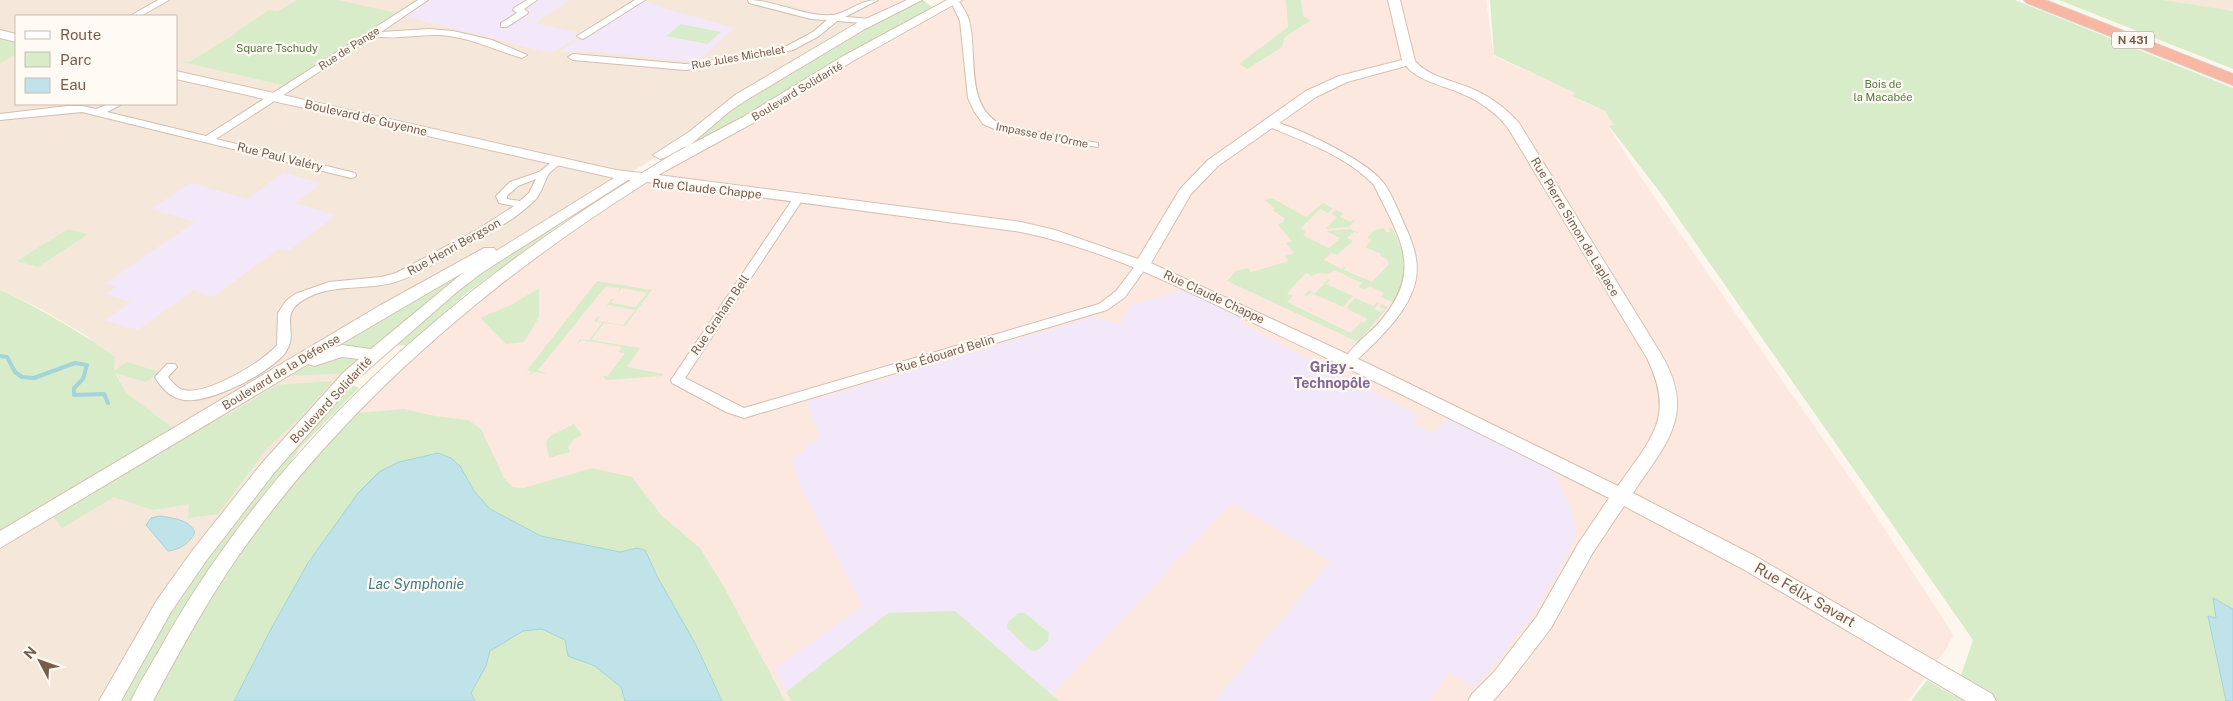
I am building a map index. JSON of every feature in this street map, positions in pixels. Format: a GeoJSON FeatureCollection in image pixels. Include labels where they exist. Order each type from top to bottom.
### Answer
{"type":"FeatureCollection","features":[{"type":"Feature","properties":{"kind":"highway","name":"N 431"},"geometry":{"type":"LineString","coordinates":[[2032,0],[2233,80]]}},
{"type":"Feature","properties":{"kind":"highway","name":"N 431"},"geometry":{"type":"LineString","coordinates":[[2046,0],[2233,74]]}},
{"type":"Feature","properties":{"kind":"street"},"geometry":{"type":"LineString","coordinates":[[137,15],[165,0]]}},
{"type":"Feature","properties":{"kind":"street","name":"Rue de Pange"},"geometry":{"type":"LineString","coordinates":[[209,139],[424,0]]}},
{"type":"Feature","properties":{"kind":"street"},"geometry":{"type":"LineString","coordinates":[[504,25],[524,12],[518,10],[533,0]]}},
{"type":"Feature","properties":{"kind":"street"},"geometry":{"type":"LineString","coordinates":[[582,36],[640,0]]}},
{"type":"Feature","properties":{"kind":"street","name":"Rue Jules Michelet"},"geometry":{"type":"LineString","coordinates":[[573,57],[685,67],[696,66],[790,48],[816,34],[834,19],[874,0]]}},
{"type":"Feature","properties":{"kind":"street","name":"Boulevard Solidarité"},"geometry":{"type":"LineString","coordinates":[[142,701],[167,654],[232,550],[306,457],[345,414],[396,364],[465,305],[740,98],[871,22],[916,0]]}},
{"type":"Feature","properties":{"kind":"street"},"geometry":{"type":"LineString","coordinates":[[1142,265],[1190,185],[1213,163],[1269,122],[1321,88],[1350,78],[1412,66],[1394,0]]}},
{"type":"Feature","properties":{"kind":"street"},"geometry":{"type":"LineString","coordinates":[[752,1],[796,14],[871,22]]}},
{"type":"Feature","properties":{"kind":"street","name":"Boulevard Solidarité"},"geometry":{"type":"LineString","coordinates":[[110,701],[164,606],[230,514],[343,384],[372,356],[478,269],[567,212],[748,120],[849,58],[951,1]]}},
{"type":"Feature","properties":{"kind":"street","name":"Impasse de l'Orme"},"geometry":{"type":"LineString","coordinates":[[951,1],[961,12],[965,20],[967,55],[976,107],[987,124],[999,128],[1094,145]]}},
{"type":"Feature","properties":{"kind":"street"},"geometry":{"type":"LineString","coordinates":[[372,33],[388,36],[440,32],[491,43],[522,55]]}},
{"type":"Feature","properties":{"kind":"street"},"geometry":{"type":"LineString","coordinates":[[0,34],[15,38]]}},
{"type":"Feature","properties":{"kind":"street","name":"Rue Pierre Simon de Laplace"},"geometry":{"type":"LineString","coordinates":[[1412,66],[1480,97],[1508,119],[1660,368],[1668,393],[1669,405],[1665,428],[1656,445],[1586,549],[1544,622],[1501,678],[1479,701]]}},
{"type":"Feature","properties":{"kind":"street","name":"Boulevard de Guyenne"},"geometry":{"type":"LineString","coordinates":[[178,75],[556,162],[562,168],[633,178]]}},
{"type":"Feature","properties":{"kind":"street"},"geometry":{"type":"LineString","coordinates":[[96,112],[114,105]]}},
{"type":"Feature","properties":{"kind":"street","name":"Rue Paul Valéry"},"geometry":{"type":"LineString","coordinates":[[0,117],[72,108],[209,139],[351,175]]}},
{"type":"Feature","properties":{"kind":"street"},"geometry":{"type":"LineString","coordinates":[[1269,122],[1351,161],[1373,176],[1379,184],[1410,256],[1412,280],[1404,298],[1349,361]]}},
{"type":"Feature","properties":{"kind":"street","name":"Rue Henri Bergson"},"geometry":{"type":"LineString","coordinates":[[523,205],[503,201],[501,196],[514,184],[543,174],[556,162]]}},
{"type":"Feature","properties":{"kind":"street","name":"Rue Henri Bergson"},"geometry":{"type":"LineString","coordinates":[[171,366],[161,377],[171,390],[183,395],[208,392],[233,382],[280,351],[286,336],[282,323],[283,314],[298,297],[320,288],[381,282],[412,272],[433,262],[455,246],[510,216],[523,205],[543,179],[543,174]]}},
{"type":"Feature","properties":{"kind":"street","name":"Rue Claude Chappe"},"geometry":{"type":"LineString","coordinates":[[633,178],[705,190],[775,196],[1034,229],[1142,265],[1349,361],[1621,496]]}},
{"type":"Feature","properties":{"kind":"street","name":"Rue Graham Bell"},"geometry":{"type":"LineString","coordinates":[[731,409],[677,380],[798,199]]}},
{"type":"Feature","properties":{"kind":"street","name":"Boulevard de la Défense"},"geometry":{"type":"LineString","coordinates":[[0,540],[460,266],[567,212]]}},
{"type":"Feature","properties":{"kind":"street","name":"Rue Édouard Belin"},"geometry":{"type":"LineString","coordinates":[[731,409],[744,413],[1103,307],[1113,302],[1120,295],[1142,265]]}},
{"type":"Feature","properties":{"kind":"street"},"geometry":{"type":"LineString","coordinates":[[205,417],[264,389],[326,354],[342,352],[372,356],[396,364]]}},
{"type":"Feature","properties":{"kind":"street","name":"Rue Félix Savart"},"geometry":{"type":"LineString","coordinates":[[1621,496],[1756,566],[1985,701]]}},
{"type":"Feature","properties":{"kind":"shaded area"},"geometry":{"type":"Polygon","coordinates":[[[0,0],[778,0],[861,26],[692,135],[501,252],[349,377],[109,701],[0,701],[0,540],[178,433],[127,393],[114,370],[87,336],[41,309],[0,290],[0,0]]]}},
{"type":"Feature","properties":{"kind":"shaded area"},"geometry":{"type":"Polygon","coordinates":[[[431,0],[565,0],[569,1],[534,23],[583,34],[553,52],[546,52],[404,16],[431,0]]]}},
{"type":"Feature","properties":{"kind":"shaded area"},"geometry":{"type":"Polygon","coordinates":[[[643,0],[663,8],[734,28],[697,62],[583,51],[559,52],[643,0]]]}},
{"type":"Feature","properties":{"kind":"shaded area"},"geometry":{"type":"Polygon","coordinates":[[[778,0],[916,0],[861,26],[778,0]]]}},
{"type":"Feature","properties":{"kind":"shaded area"},"geometry":{"type":"Polygon","coordinates":[[[955,0],[1486,0],[1494,56],[1576,93],[1573,95],[1581,101],[1605,111],[1615,125],[1609,127],[1633,166],[1871,508],[1940,614],[1953,635],[1946,649],[1908,701],[143,701],[264,505],[440,325],[578,220],[955,0]]]}},
{"type":"Feature","properties":{"kind":"shaded area"},"geometry":{"type":"Polygon","coordinates":[[[2164,0],[2233,0],[2233,11],[2225,10],[2164,0]]]}},
{"type":"Feature","properties":{"kind":"shaded area"},"geometry":{"type":"Polygon","coordinates":[[[284,173],[321,183],[294,203],[336,215],[288,251],[278,249],[213,297],[193,290],[138,330],[105,320],[131,302],[106,294],[116,287],[106,283],[195,222],[151,209],[191,183],[247,199],[284,173]]]}},
{"type":"Feature","properties":{"kind":"shaded area"},"geometry":{"type":"Polygon","coordinates":[[[1183,290],[1245,318],[1239,323],[1418,415],[1413,423],[1434,434],[1448,417],[1553,469],[1574,516],[1574,541],[1557,574],[1529,620],[1474,687],[1449,672],[1429,701],[1215,701],[1330,561],[1232,502],[1052,695],[888,613],[786,692],[774,669],[862,606],[800,487],[792,461],[811,442],[821,439],[807,402],[1092,317],[1120,324],[1131,305],[1183,290]]]}},
{"type":"Feature","properties":{"kind":"green space","name":"Square Tschudy"},"geometry":{"type":"Polygon","coordinates":[[[297,0],[338,0],[396,13],[283,85],[182,62],[189,62],[237,33],[235,32],[270,10],[278,11],[297,0]]]}},
{"type":"Feature","properties":{"kind":"green space"},"geometry":{"type":"Polygon","coordinates":[[[923,0],[935,9],[673,155],[727,112],[816,55],[923,0]]]}},
{"type":"Feature","properties":{"kind":"green space"},"geometry":{"type":"Polygon","coordinates":[[[1286,0],[1301,0],[1303,16],[1311,20],[1285,37],[1282,47],[1247,69],[1239,64],[1288,27],[1286,0]]]}},
{"type":"Feature","properties":{"kind":"green space","name":"Bois de la Macabée"},"geometry":{"type":"Polygon","coordinates":[[[1490,0],[2015,0],[2233,88],[2233,701],[1911,701],[1927,680],[1954,696],[1973,640],[1662,195],[1609,126],[1614,125],[1605,111],[1572,96],[1575,93],[1494,55],[1490,0]]]}},
{"type":"Feature","properties":{"kind":"green space"},"geometry":{"type":"Polygon","coordinates":[[[2059,0],[2164,0],[2233,11],[2233,69],[2059,0]]]}},
{"type":"Feature","properties":{"kind":"green space"},"geometry":{"type":"Polygon","coordinates":[[[681,24],[721,32],[707,44],[666,36],[681,24]]]}},
{"type":"Feature","properties":{"kind":"green space"},"geometry":{"type":"Polygon","coordinates":[[[0,39],[15,42],[15,56],[0,64],[0,39]]]}},
{"type":"Feature","properties":{"kind":"green space"},"geometry":{"type":"Polygon","coordinates":[[[1272,198],[1306,217],[1323,203],[1333,208],[1328,213],[1320,209],[1301,228],[1306,232],[1303,235],[1329,248],[1340,238],[1326,231],[1350,229],[1360,233],[1354,232],[1347,238],[1353,241],[1337,255],[1331,253],[1324,260],[1342,269],[1347,265],[1344,270],[1372,282],[1389,264],[1387,259],[1380,256],[1381,254],[1365,247],[1372,240],[1367,237],[1374,230],[1384,228],[1386,232],[1390,232],[1389,228],[1393,229],[1406,266],[1403,281],[1394,303],[1381,297],[1384,293],[1369,286],[1365,290],[1358,287],[1362,283],[1334,270],[1330,274],[1319,273],[1312,276],[1306,273],[1287,293],[1293,296],[1287,302],[1351,333],[1361,322],[1363,323],[1367,319],[1346,308],[1355,298],[1373,306],[1377,302],[1379,303],[1374,309],[1382,312],[1385,309],[1379,307],[1382,304],[1388,307],[1358,342],[1227,281],[1236,271],[1248,268],[1251,272],[1289,261],[1285,256],[1294,253],[1286,243],[1292,241],[1278,225],[1283,222],[1284,218],[1272,210],[1275,209],[1265,200],[1272,198]]]}},
{"type":"Feature","properties":{"kind":"green space"},"geometry":{"type":"Polygon","coordinates":[[[1336,210],[1343,213],[1340,217],[1351,222],[1356,219],[1349,227],[1325,229],[1337,217],[1331,214],[1336,210]]]}},
{"type":"Feature","properties":{"kind":"green space"},"geometry":{"type":"Polygon","coordinates":[[[574,214],[464,295],[409,346],[394,345],[464,284],[505,254],[574,214]]]}},
{"type":"Feature","properties":{"kind":"green space"},"geometry":{"type":"Polygon","coordinates":[[[68,229],[88,234],[38,267],[17,261],[68,229]]]}},
{"type":"Feature","properties":{"kind":"green space"},"geometry":{"type":"Polygon","coordinates":[[[454,277],[456,280],[376,348],[368,351],[324,348],[454,277]]]}},
{"type":"Feature","properties":{"kind":"green space"},"geometry":{"type":"Polygon","coordinates":[[[1328,279],[1330,280],[1326,284],[1353,296],[1343,307],[1311,293],[1307,296],[1304,295],[1309,290],[1315,293],[1324,284],[1319,280],[1324,283],[1328,279]]]}},
{"type":"Feature","properties":{"kind":"green space"},"geometry":{"type":"Polygon","coordinates":[[[597,281],[652,290],[625,326],[604,323],[591,340],[640,348],[627,367],[664,374],[662,376],[606,380],[603,376],[608,376],[625,353],[618,352],[622,347],[582,340],[576,345],[580,339],[589,340],[602,323],[594,321],[597,317],[600,316],[597,321],[623,325],[635,310],[608,305],[604,310],[611,299],[614,299],[611,303],[636,307],[647,293],[622,288],[618,293],[619,288],[606,286],[538,370],[547,374],[534,372],[528,377],[532,372],[527,370],[597,281]]]}},
{"type":"Feature","properties":{"kind":"green space"},"geometry":{"type":"Polygon","coordinates":[[[539,288],[539,317],[524,342],[506,344],[480,318],[513,304],[539,288]]]}},
{"type":"Feature","properties":{"kind":"green space"},"geometry":{"type":"Polygon","coordinates":[[[0,290],[59,321],[115,357],[114,371],[127,362],[160,372],[146,382],[115,373],[127,393],[179,433],[0,540],[0,290]]]}},
{"type":"Feature","properties":{"kind":"green space"},"geometry":{"type":"Polygon","coordinates":[[[342,355],[362,359],[349,373],[289,376],[313,363],[342,355]]]}},
{"type":"Feature","properties":{"kind":"green space"},"geometry":{"type":"Polygon","coordinates":[[[333,381],[296,422],[268,447],[218,514],[188,518],[189,504],[153,510],[114,497],[62,528],[53,517],[57,512],[212,422],[231,413],[276,385],[333,381]]]}},
{"type":"Feature","properties":{"kind":"green space"},"geometry":{"type":"Polygon","coordinates":[[[350,384],[359,388],[301,447],[132,701],[117,701],[163,621],[215,542],[350,384]]]}},
{"type":"Feature","properties":{"kind":"green space"},"geometry":{"type":"Polygon","coordinates":[[[404,409],[435,416],[468,420],[481,429],[504,478],[513,487],[524,488],[592,468],[632,477],[661,515],[700,548],[723,585],[785,701],[142,701],[190,615],[345,414],[404,409]]]}},
{"type":"Feature","properties":{"kind":"green space"},"geometry":{"type":"Polygon","coordinates":[[[574,424],[582,435],[574,439],[568,447],[570,452],[549,458],[546,442],[550,436],[574,424]]]}},
{"type":"Feature","properties":{"kind":"green space"},"geometry":{"type":"Polygon","coordinates":[[[955,611],[1059,701],[791,701],[786,692],[888,613],[955,611]]]}},
{"type":"Feature","properties":{"kind":"green space"},"geometry":{"type":"Polygon","coordinates":[[[1018,613],[1025,613],[1049,633],[1048,641],[1038,650],[1031,651],[1007,628],[1008,622],[1018,613]]]}},
{"type":"Feature","properties":{"kind":"water","name":"Lac Symphonie"},"geometry":{"type":"Polygon","coordinates":[[[438,453],[451,458],[460,466],[474,491],[490,509],[541,536],[620,552],[637,548],[645,550],[658,578],[696,645],[722,701],[625,701],[621,687],[595,666],[568,656],[565,640],[542,629],[523,631],[490,651],[486,666],[471,693],[475,701],[234,701],[308,563],[358,493],[379,472],[399,462],[438,453]]]}},
{"type":"Feature","properties":{"kind":"water"},"geometry":{"type":"Polygon","coordinates":[[[159,516],[189,524],[195,532],[184,545],[168,551],[146,525],[151,518],[159,516]]]}},
{"type":"Feature","properties":{"kind":"water"},"geometry":{"type":"Polygon","coordinates":[[[2213,598],[2233,609],[2233,701],[2226,701],[2208,616],[2216,618],[2213,598]]]}},
{"type":"Feature","properties":{"kind":"waterway"},"geometry":{"type":"LineString","coordinates":[[0,356],[7,357],[15,372],[22,377],[34,378],[75,363],[87,365],[83,379],[74,388],[74,395],[104,394],[108,403]]}},
{"type":"Feature","properties":{"kind":"district","name":"Grigy - Technopôle"},"geometry":{"type":"Point","coordinates":[1332,376]}}]}
